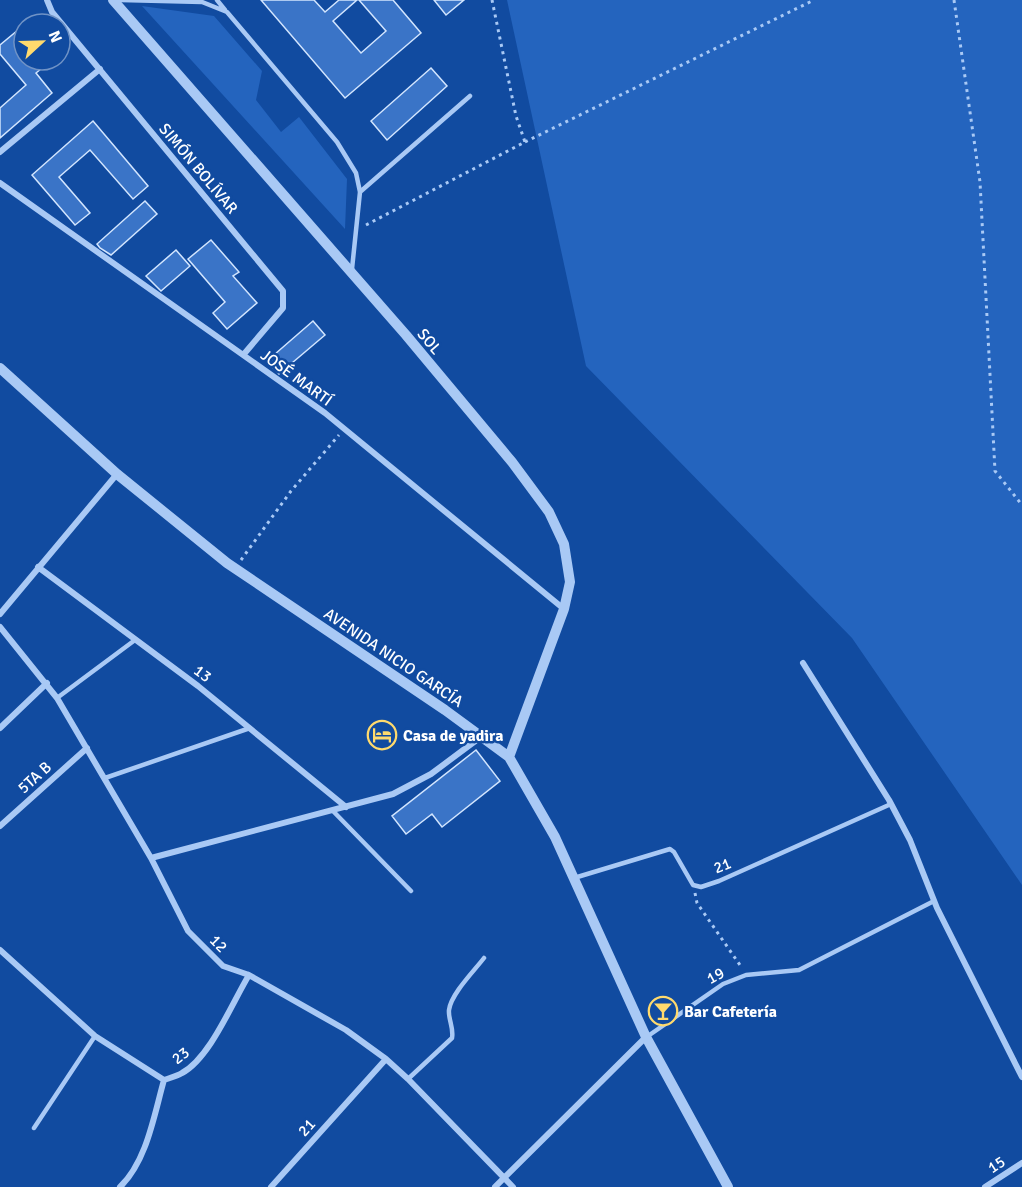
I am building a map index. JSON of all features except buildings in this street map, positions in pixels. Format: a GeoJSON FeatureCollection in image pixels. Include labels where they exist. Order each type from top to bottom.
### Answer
{"type":"FeatureCollection","features":[{"type":"Feature","properties":{"kind":"street","name":"SIMÓN BOLÍVAR"},"geometry":{"type":"LineString","coordinates":[[47,0],[52,12],[283,291],[283,308],[244,354]]}},
{"type":"Feature","properties":{"kind":"street","name":"SOL"},"geometry":{"type":"LineString","coordinates":[[112,0],[512,462],[549,512],[564,544],[570,582],[564,609],[509,757]]}},
{"type":"Feature","properties":{"kind":"street"},"geometry":{"type":"LineString","coordinates":[[0,152],[100,69]]}},
{"type":"Feature","properties":{"kind":"street","name":"JOSÉ MARTÍ"},"geometry":{"type":"LineString","coordinates":[[0,183],[325,413],[564,609]]}},
{"type":"Feature","properties":{"kind":"street","name":"AVENIDA NICIO GARCÍA"},"geometry":{"type":"LineString","coordinates":[[0,368],[117,474],[235,568],[482,736],[509,757],[555,837],[646,1037],[728,1187]]}},
{"type":"Feature","properties":{"kind":"street"},"geometry":{"type":"LineString","coordinates":[[0,614],[117,474]]}},
{"type":"Feature","properties":{"kind":"street","name":"13"},"geometry":{"type":"LineString","coordinates":[[38,567],[251,728],[346,807]]}},
{"type":"Feature","properties":{"kind":"street","name":"12"},"geometry":{"type":"LineString","coordinates":[[0,627],[57,698],[105,778],[188,930],[223,966],[249,975],[346,1030],[386,1059],[513,1187]]}},
{"type":"Feature","properties":{"kind":"street"},"geometry":{"type":"LineString","coordinates":[[803,663],[891,804],[910,840],[934,901],[1022,1077]]}},
{"type":"Feature","properties":{"kind":"street"},"geometry":{"type":"LineString","coordinates":[[0,728],[47,683]]}},
{"type":"Feature","properties":{"kind":"street"},"geometry":{"type":"LineString","coordinates":[[150,858],[393,794],[431,774],[482,736]]}},
{"type":"Feature","properties":{"kind":"street","name":"5TA B"},"geometry":{"type":"LineString","coordinates":[[0,826],[87,748]]}},
{"type":"Feature","properties":{"kind":"street"},"geometry":{"type":"LineString","coordinates":[[0,950],[95,1036],[164,1080]]}},
{"type":"Feature","properties":{"kind":"street","name":"23"},"geometry":{"type":"LineString","coordinates":[[120,1187],[131,1176],[148,1137],[164,1080],[182,1073],[196,1063],[214,1040],[249,975]]}},
{"type":"Feature","properties":{"kind":"street","name":"19"},"geometry":{"type":"LineString","coordinates":[[495,1187],[646,1037]]}},
{"type":"Feature","properties":{"kind":"street","name":"21"},"geometry":{"type":"LineString","coordinates":[[271,1187],[386,1059]]}},
{"type":"Feature","properties":{"kind":"street","name":"15"},"geometry":{"type":"LineString","coordinates":[[985,1187],[1022,1163]]}},
{"type":"Feature","properties":{"kind":"lane"},"geometry":{"type":"LineString","coordinates":[[121,0],[202,2],[227,12]]}},
{"type":"Feature","properties":{"kind":"lane"},"geometry":{"type":"LineString","coordinates":[[217,0],[337,142],[356,172],[360,192],[351,274]]}},
{"type":"Feature","properties":{"kind":"lane"},"geometry":{"type":"LineString","coordinates":[[360,192],[470,96]]}},
{"type":"Feature","properties":{"kind":"lane"},"geometry":{"type":"LineString","coordinates":[[57,698],[135,640]]}},
{"type":"Feature","properties":{"kind":"lane"},"geometry":{"type":"LineString","coordinates":[[105,778],[251,728]]}},
{"type":"Feature","properties":{"kind":"lane","name":"21"},"geometry":{"type":"LineString","coordinates":[[693,885],[700,887],[719,881],[891,804]]}},
{"type":"Feature","properties":{"kind":"lane"},"geometry":{"type":"LineString","coordinates":[[333,811],[411,891]]}},
{"type":"Feature","properties":{"kind":"lane"},"geometry":{"type":"LineString","coordinates":[[574,879],[670,849],[693,885]]}},
{"type":"Feature","properties":{"kind":"lane","name":"19"},"geometry":{"type":"LineString","coordinates":[[646,1037],[723,984],[746,975],[799,970],[934,901]]}},
{"type":"Feature","properties":{"kind":"lane"},"geometry":{"type":"LineString","coordinates":[[408,1079],[452,1038],[453,1031],[449,1013],[451,1001],[484,958]]}},
{"type":"Feature","properties":{"kind":"lane"},"geometry":{"type":"LineString","coordinates":[[34,1128],[95,1036]]}},
{"type":"Feature","properties":{"kind":"path"},"geometry":{"type":"LineString","coordinates":[[492,0],[516,116],[525,142]]}},
{"type":"Feature","properties":{"kind":"path"},"geometry":{"type":"LineString","coordinates":[[356,230],[525,142],[814,0]]}},
{"type":"Feature","properties":{"kind":"path"},"geometry":{"type":"LineString","coordinates":[[954,0],[980,182],[995,471],[1022,505]]}},
{"type":"Feature","properties":{"kind":"path"},"geometry":{"type":"LineString","coordinates":[[235,568],[291,491],[344,429]]}},
{"type":"Feature","properties":{"kind":"path"},"geometry":{"type":"LineString","coordinates":[[693,885],[697,903],[746,975]]}},
{"type":"Feature","properties":{"kind":"shaded area"},"geometry":{"type":"Polygon","coordinates":[[[507,0],[1022,0],[1022,885],[852,638],[586,366],[507,0]]]}},
{"type":"Feature","properties":{"kind":"shaded area"},"geometry":{"type":"Polygon","coordinates":[[[142,6],[214,16],[262,71],[256,100],[281,132],[299,117],[347,179],[345,229],[142,6]]]}},
{"type":"Feature","properties":{"kind":"place","name":"Casa de yadira"},"geometry":{"type":"Point","coordinates":[382,735]}},
{"type":"Feature","properties":{"kind":"place","name":"Bar Cafetería"},"geometry":{"type":"Point","coordinates":[663,1011]}}]}
